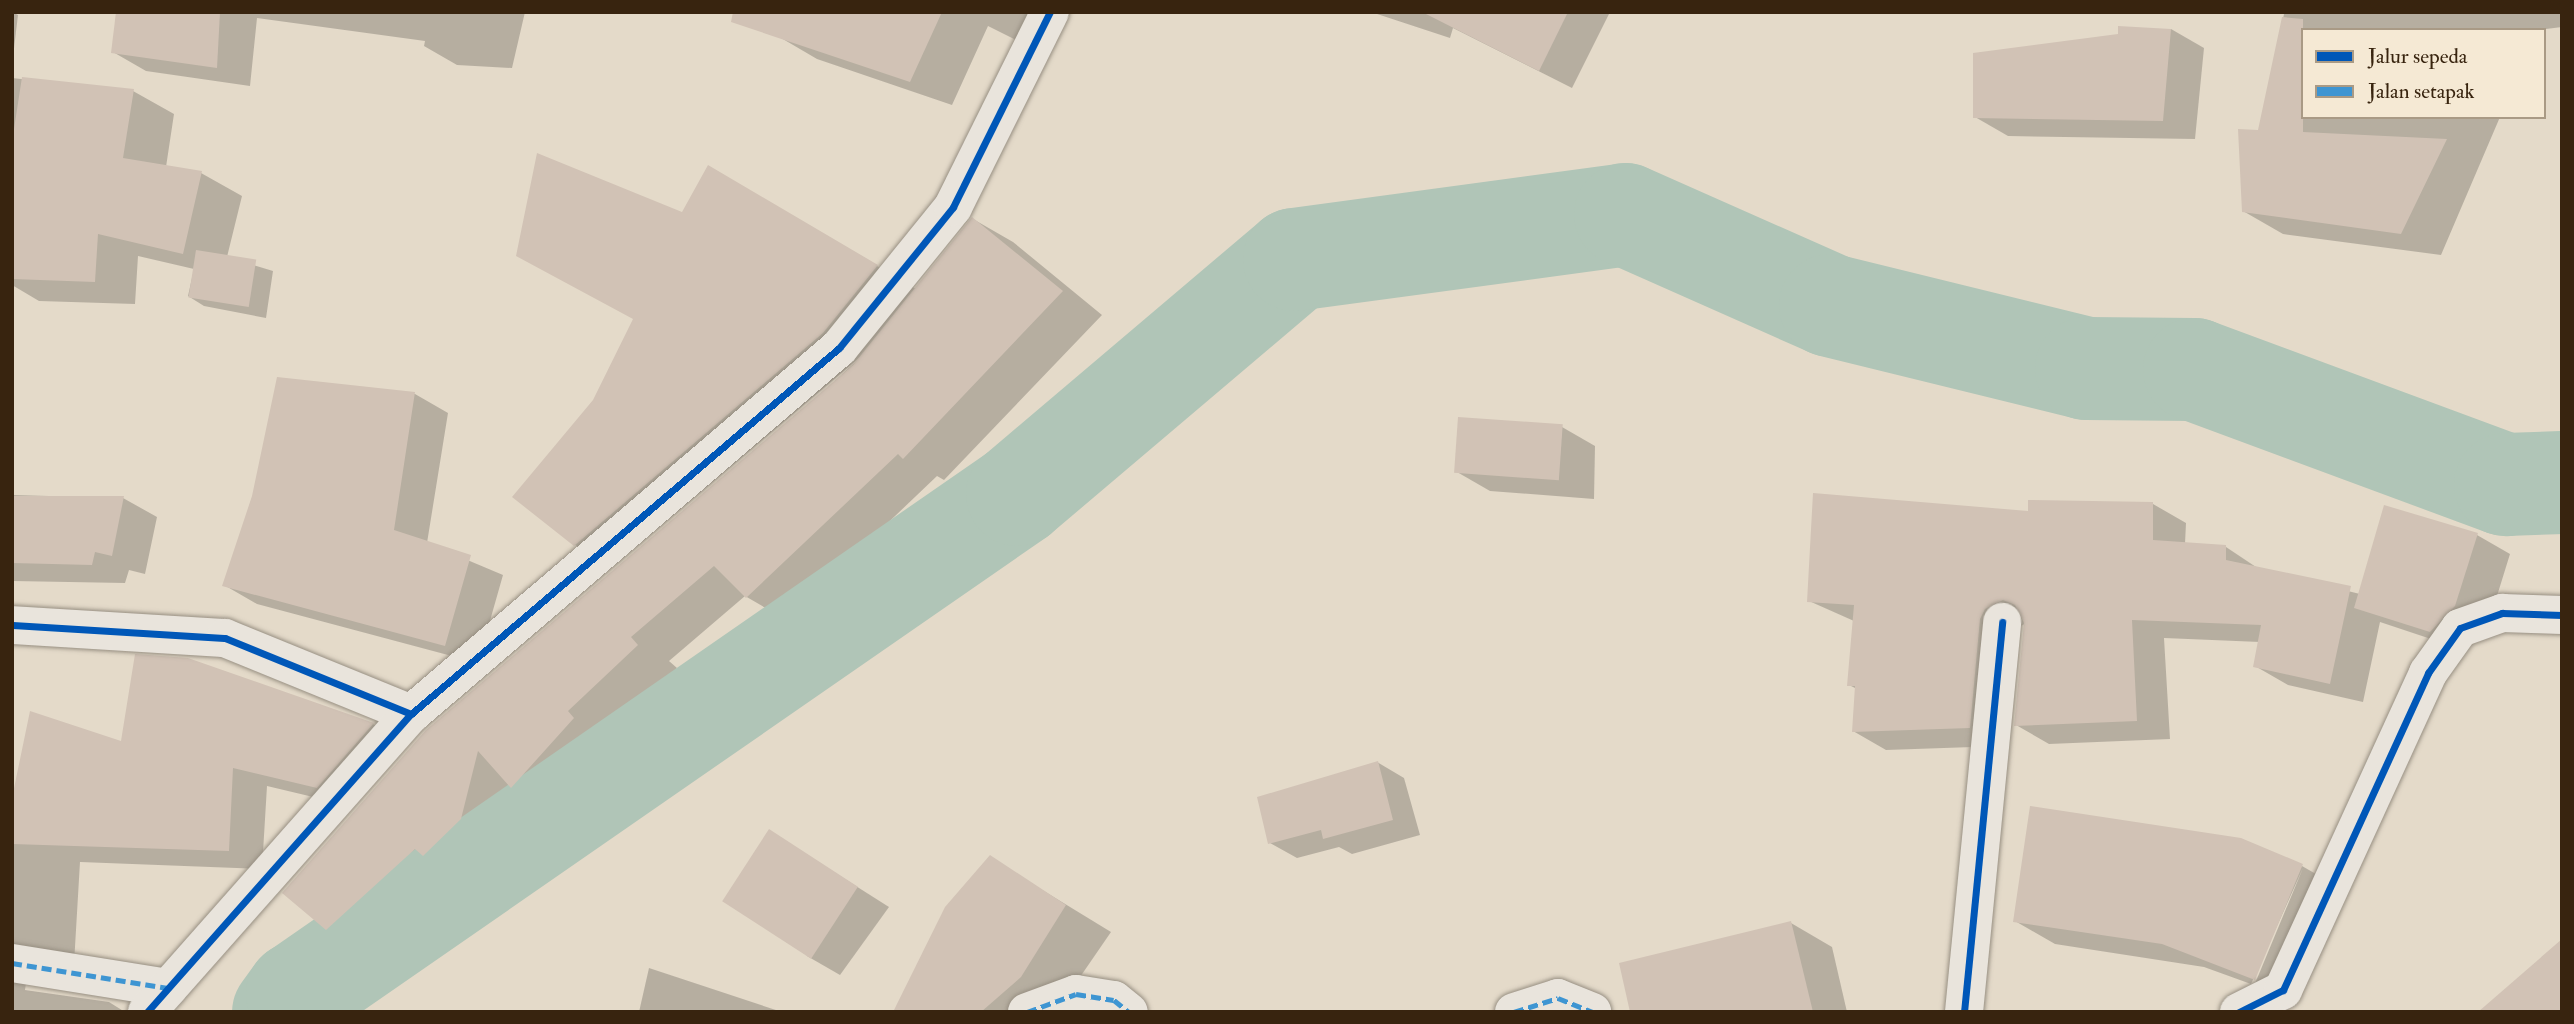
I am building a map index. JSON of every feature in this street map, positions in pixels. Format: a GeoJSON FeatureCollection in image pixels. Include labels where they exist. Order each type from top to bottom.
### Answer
{"type":"FeatureCollection","features":[{"type":"Feature","properties":{"kind":"street"},"geometry":{"type":"LineString","coordinates":[[12,963],[158,1000],[411,714],[839,348],[953,207],[1050,12]]}},
{"type":"Feature","properties":{"kind":"street"},"geometry":{"type":"LineString","coordinates":[[2239,1012],[2283,990],[2428,673],[2460,628],[2502,614],[2562,615]]}},
{"type":"Feature","properties":{"kind":"street"},"geometry":{"type":"LineString","coordinates":[[1964,1012],[2002,622]]}},
{"type":"Feature","properties":{"kind":"street"},"geometry":{"type":"LineString","coordinates":[[12,625],[225,638],[411,714]]}},
{"type":"Feature","properties":{"kind":"street"},"geometry":{"type":"LineString","coordinates":[[1027,1012],[1076,994],[1114,1000],[1129,1012]]}},
{"type":"Feature","properties":{"kind":"street"},"geometry":{"type":"LineString","coordinates":[[1514,1012],[1558,998],[1592,1012]]}},
{"type":"Feature","properties":{"kind":"building"},"geometry":{"type":"Polygon","coordinates":[[[116,12],[220,12],[217,68],[111,53],[116,12]]]}},
{"type":"Feature","properties":{"kind":"building"},"geometry":{"type":"Polygon","coordinates":[[[733,12],[942,12],[910,82],[731,22],[733,12]]]}},
{"type":"Feature","properties":{"kind":"building"},"geometry":{"type":"Polygon","coordinates":[[[1422,12],[1568,12],[1539,71],[1422,12]]]}},
{"type":"Feature","properties":{"kind":"building"},"geometry":{"type":"Polygon","coordinates":[[[2282,17],[2303,19],[2303,132],[2447,139],[2401,234],[2242,212],[2238,129],[2258,130],[2282,17]]]}},
{"type":"Feature","properties":{"kind":"building"},"geometry":{"type":"Polygon","coordinates":[[[2118,26],[2171,29],[2163,121],[1973,118],[1973,53],[2118,34],[2118,26]]]}},
{"type":"Feature","properties":{"kind":"building"},"geometry":{"type":"Polygon","coordinates":[[[22,77],[134,89],[123,158],[202,171],[183,254],[98,234],[95,282],[12,279],[12,142],[22,77]]]}},
{"type":"Feature","properties":{"kind":"building"},"geometry":{"type":"Polygon","coordinates":[[[537,153],[682,212],[708,165],[878,265],[823,333],[574,546],[512,497],[593,400],[633,319],[516,256],[537,153]]]}},
{"type":"Feature","properties":{"kind":"building"},"geometry":{"type":"Polygon","coordinates":[[[972,217],[1063,291],[903,459],[898,454],[746,598],[714,566],[631,637],[638,645],[568,711],[574,718],[511,788],[478,751],[461,819],[423,856],[415,849],[326,930],[282,893],[426,730],[853,365],[972,217]]]}},
{"type":"Feature","properties":{"kind":"building"},"geometry":{"type":"Polygon","coordinates":[[[196,250],[256,260],[249,307],[188,297],[196,250]]]}},
{"type":"Feature","properties":{"kind":"building"},"geometry":{"type":"Polygon","coordinates":[[[277,377],[415,392],[394,530],[471,555],[445,646],[222,586],[252,496],[277,377]]]}},
{"type":"Feature","properties":{"kind":"building"},"geometry":{"type":"Polygon","coordinates":[[[1458,417],[1563,424],[1559,480],[1454,473],[1458,417]]]}},
{"type":"Feature","properties":{"kind":"building"},"geometry":{"type":"Polygon","coordinates":[[[1813,493],[2028,511],[2028,500],[2153,502],[2153,540],[2226,545],[2226,560],[2351,586],[2330,684],[2253,667],[2261,625],[2132,620],[2137,721],[2014,726],[2024,623],[2015,605],[2003,600],[1985,609],[1980,619],[1970,728],[1852,732],[1855,686],[1847,686],[1854,605],[1807,602],[1813,493]]]}},
{"type":"Feature","properties":{"kind":"building"},"geometry":{"type":"Polygon","coordinates":[[[12,496],[124,496],[112,556],[95,552],[92,565],[12,563],[12,496]]]}},
{"type":"Feature","properties":{"kind":"building"},"geometry":{"type":"Polygon","coordinates":[[[2384,505],[2478,533],[2455,606],[2430,632],[2354,608],[2384,505]]]}},
{"type":"Feature","properties":{"kind":"building"},"geometry":{"type":"Polygon","coordinates":[[[135,654],[188,658],[374,723],[317,788],[233,768],[229,851],[12,844],[12,798],[30,711],[121,741],[135,654]]]}},
{"type":"Feature","properties":{"kind":"building"},"geometry":{"type":"Polygon","coordinates":[[[1378,761],[1393,820],[1323,839],[1321,830],[1268,844],[1257,797],[1378,761]]]}},
{"type":"Feature","properties":{"kind":"building"},"geometry":{"type":"Polygon","coordinates":[[[2030,806],[2241,838],[2303,864],[2255,980],[2162,944],[2013,922],[2030,806]]]}},
{"type":"Feature","properties":{"kind":"building"},"geometry":{"type":"Polygon","coordinates":[[[769,829],[858,887],[811,959],[722,901],[769,829]]]}},
{"type":"Feature","properties":{"kind":"building"},"geometry":{"type":"Polygon","coordinates":[[[990,855],[1066,905],[1021,977],[981,1012],[893,1012],[945,907],[990,855]]]}},
{"type":"Feature","properties":{"kind":"building"},"geometry":{"type":"Polygon","coordinates":[[[1791,921],[1813,1012],[1630,1012],[1619,963],[1791,921]]]}},
{"type":"Feature","properties":{"kind":"building"},"geometry":{"type":"Polygon","coordinates":[[[2562,939],[2562,1012],[2478,1012],[2562,939]]]}},
{"type":"Feature","properties":{"kind":"waterway"},"geometry":{"type":"LineString","coordinates":[[283,1012],[297,993],[1017,494],[1294,259],[1625,214],[1830,305],[2086,368],[2194,369],[2505,484],[2562,482]]}},
{"type":"Feature","properties":{"kind":"marked path"},"geometry":{"type":"LineString","coordinates":[[12,963],[168,988]]}},
{"type":"Feature","properties":{"kind":"marked path"},"geometry":{"type":"LineString","coordinates":[[1027,1012],[1076,994],[1114,1000],[1129,1012]]}},
{"type":"Feature","properties":{"kind":"marked path"},"geometry":{"type":"LineString","coordinates":[[1514,1012],[1558,998],[1592,1012]]}},
{"type":"Feature","properties":{"kind":"cycle path"},"geometry":{"type":"LineString","coordinates":[[147,1012],[411,714],[839,348],[953,207],[1050,12]]}},
{"type":"Feature","properties":{"kind":"cycle path"},"geometry":{"type":"LineString","coordinates":[[2239,1012],[2283,990],[2428,673],[2460,628],[2502,613],[2562,615]]}},
{"type":"Feature","properties":{"kind":"cycle path"},"geometry":{"type":"LineString","coordinates":[[1964,1012],[2002,622]]}},
{"type":"Feature","properties":{"kind":"cycle path"},"geometry":{"type":"LineString","coordinates":[[12,625],[225,638],[411,714]]}}]}
